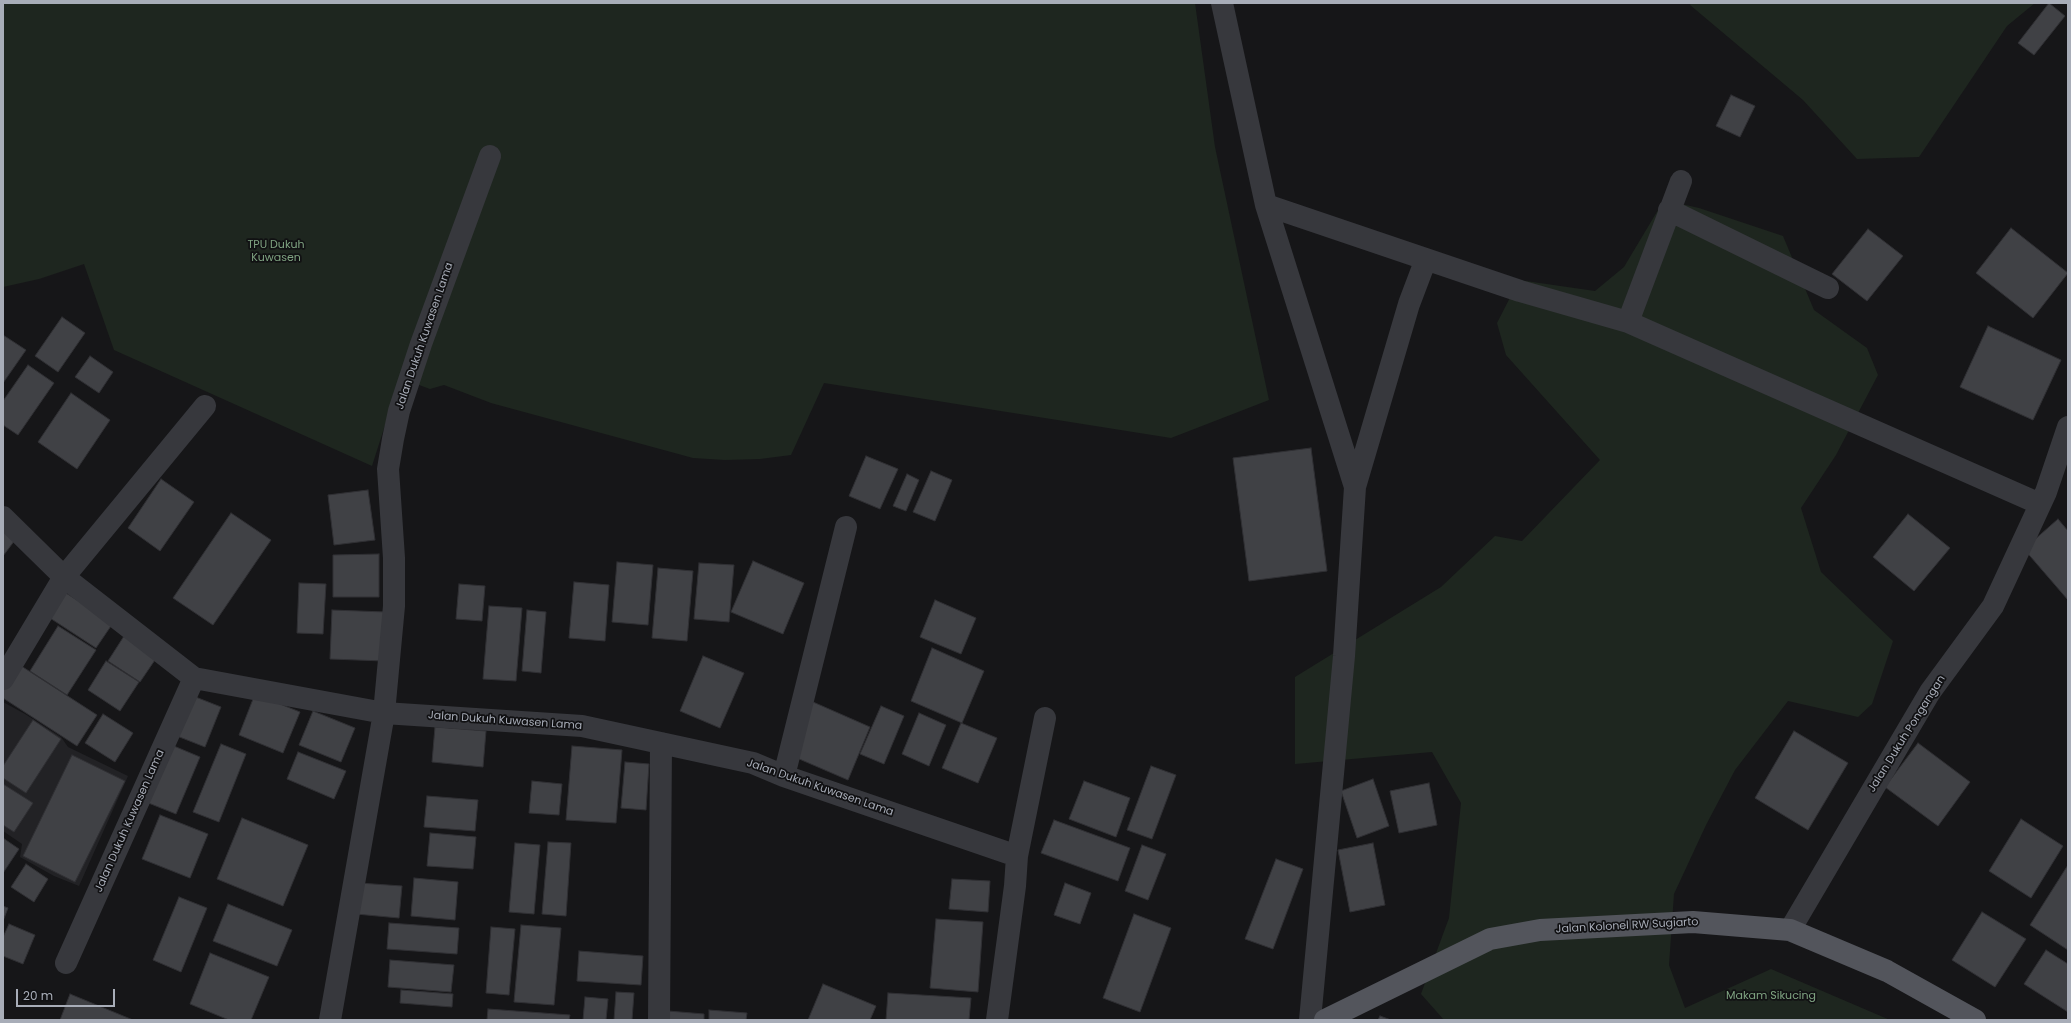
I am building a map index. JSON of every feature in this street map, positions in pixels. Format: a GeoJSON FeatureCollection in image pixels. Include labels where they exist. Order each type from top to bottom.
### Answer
{"type":"FeatureCollection","features":[{"type":"Feature","properties":{"kind":"main road","name":"Jalan Kolonel RW Sugiarto"},"geometry":{"type":"LineString","coordinates":[[1325,1020],[1490,939],[1520,932],[1693,922],[1790,930],[1887,971],[1975,1020]]}},
{"type":"Feature","properties":{"kind":"street"},"geometry":{"type":"LineString","coordinates":[[1222,3],[1266,205],[1355,487]]}},
{"type":"Feature","properties":{"kind":"street","name":"Jalan Dukuh Kuwasen Lama"},"geometry":{"type":"LineString","coordinates":[[330,1020],[384,712],[394,606],[394,558],[388,469],[392,439],[399,411],[421,344],[490,156]]}},
{"type":"Feature","properties":{"kind":"street"},"geometry":{"type":"LineString","coordinates":[[1628,322],[1681,181]]}},
{"type":"Feature","properties":{"kind":"street"},"geometry":{"type":"LineString","coordinates":[[1266,205],[1520,291],[1628,322],[2040,504]]}},
{"type":"Feature","properties":{"kind":"street"},"geometry":{"type":"LineString","coordinates":[[1669,210],[1828,288]]}},
{"type":"Feature","properties":{"kind":"street"},"geometry":{"type":"LineString","coordinates":[[1310,1020],[1344,656],[1355,487],[1409,304],[1426,259]]}},
{"type":"Feature","properties":{"kind":"street"},"geometry":{"type":"LineString","coordinates":[[3,679],[64,577],[205,406]]}},
{"type":"Feature","properties":{"kind":"street","name":"Jalan Dukuh Pongangan"},"geometry":{"type":"LineString","coordinates":[[1790,930],[1930,692],[1993,606],[2040,504],[2068,428]]}},
{"type":"Feature","properties":{"kind":"street","name":"Jalan Dukuh Kuwasen Lama"},"geometry":{"type":"LineString","coordinates":[[3,517],[64,577],[194,678],[384,712],[582,726],[661,743],[753,763],[784,776],[1017,856]]}},
{"type":"Feature","properties":{"kind":"street"},"geometry":{"type":"LineString","coordinates":[[784,776],[846,526]]}},
{"type":"Feature","properties":{"kind":"street","name":"Jalan Dukuh Kuwasen Lama"},"geometry":{"type":"LineString","coordinates":[[66,963],[194,678]]}},
{"type":"Feature","properties":{"kind":"street"},"geometry":{"type":"LineString","coordinates":[[997,1020],[1015,886],[1017,856],[1045,718]]}},
{"type":"Feature","properties":{"kind":"street"},"geometry":{"type":"LineString","coordinates":[[659,1020],[661,743]]}},
{"type":"Feature","properties":{"kind":"shaded area"},"geometry":{"type":"Polygon","coordinates":[[[3,702],[61,737],[68,747],[128,776],[79,886],[54,876],[20,857],[22,844],[3,831],[3,702]]]}},
{"type":"Feature","properties":{"kind":"green space","name":"TPU Dukuh Kuwasen"},"geometry":{"type":"Polygon","coordinates":[[[3,3],[1195,3],[1215,147],[1269,400],[1171,438],[824,383],[791,455],[760,459],[725,460],[693,458],[491,403],[444,385],[430,389],[400,378],[372,466],[114,350],[84,264],[39,279],[3,287],[3,3]]]}},
{"type":"Feature","properties":{"kind":"green space"},"geometry":{"type":"Polygon","coordinates":[[[1691,3],[2035,3],[2007,26],[1919,157],[1857,159],[1803,100],[1690,5],[1691,3]]]}},
{"type":"Feature","properties":{"kind":"green space","name":"Makam Sikucing"},"geometry":{"type":"Polygon","coordinates":[[[1664,200],[1699,208],[1783,236],[1814,310],[1867,348],[1878,375],[1836,455],[1801,508],[1821,572],[1893,641],[1872,704],[1858,717],[1788,701],[1735,770],[1706,825],[1674,894],[1669,965],[1685,1008],[1771,969],[1890,1020],[1444,1020],[1421,994],[1449,918],[1461,803],[1432,752],[1295,764],[1295,677],[1441,587],[1495,536],[1522,541],[1600,460],[1506,355],[1497,323],[1519,280],[1595,291],[1624,267],[1664,200]]]}},
{"type":"Feature","properties":{"kind":"building"},"geometry":{"type":"Polygon","coordinates":[[[2049,3],[2065,16],[2034,55],[2018,43],[2049,3]]]}},
{"type":"Feature","properties":{"kind":"building"},"geometry":{"type":"Polygon","coordinates":[[[1731,95],[1755,106],[1740,137],[1716,126],[1731,95]]]}},
{"type":"Feature","properties":{"kind":"building"},"geometry":{"type":"Polygon","coordinates":[[[2011,228],[2068,273],[2033,318],[1976,273],[2011,228]]]}},
{"type":"Feature","properties":{"kind":"building"},"geometry":{"type":"Polygon","coordinates":[[[1868,229],[1903,256],[1867,301],[1832,274],[1868,229]]]}},
{"type":"Feature","properties":{"kind":"building"},"geometry":{"type":"Polygon","coordinates":[[[62,317],[85,333],[58,372],[35,356],[62,317]]]}},
{"type":"Feature","properties":{"kind":"building"},"geometry":{"type":"Polygon","coordinates":[[[1988,326],[2061,360],[2033,420],[1960,387],[1988,326]]]}},
{"type":"Feature","properties":{"kind":"building"},"geometry":{"type":"Polygon","coordinates":[[[3,335],[26,350],[3,383],[3,335]]]}},
{"type":"Feature","properties":{"kind":"building"},"geometry":{"type":"Polygon","coordinates":[[[90,356],[113,372],[99,393],[75,377],[90,356]]]}},
{"type":"Feature","properties":{"kind":"building"},"geometry":{"type":"Polygon","coordinates":[[[28,365],[54,383],[18,435],[3,425],[3,401],[28,365]]]}},
{"type":"Feature","properties":{"kind":"building"},"geometry":{"type":"Polygon","coordinates":[[[71,393],[110,420],[77,469],[38,442],[71,393]]]}},
{"type":"Feature","properties":{"kind":"building"},"geometry":{"type":"Polygon","coordinates":[[[1311,448],[1327,571],[1249,581],[1233,458],[1311,448]]]}},
{"type":"Feature","properties":{"kind":"building"},"geometry":{"type":"Polygon","coordinates":[[[866,456],[898,469],[880,509],[849,496],[866,456]]]}},
{"type":"Feature","properties":{"kind":"building"},"geometry":{"type":"Polygon","coordinates":[[[931,471],[952,480],[935,521],[913,512],[931,471]]]}},
{"type":"Feature","properties":{"kind":"building"},"geometry":{"type":"Polygon","coordinates":[[[907,474],[919,480],[906,511],[893,506],[907,474]]]}},
{"type":"Feature","properties":{"kind":"building"},"geometry":{"type":"Polygon","coordinates":[[[161,479],[194,502],[160,551],[128,528],[161,479]]]}},
{"type":"Feature","properties":{"kind":"building"},"geometry":{"type":"Polygon","coordinates":[[[368,490],[375,540],[334,545],[328,495],[368,490]]]}},
{"type":"Feature","properties":{"kind":"building"},"geometry":{"type":"Polygon","coordinates":[[[231,513],[271,540],[213,625],[173,598],[231,513]]]}},
{"type":"Feature","properties":{"kind":"building"},"geometry":{"type":"Polygon","coordinates":[[[1908,514],[1950,548],[1914,591],[1873,557],[1908,514]]]}},
{"type":"Feature","properties":{"kind":"building"},"geometry":{"type":"Polygon","coordinates":[[[2058,519],[2068,531],[2068,600],[2024,549],[2058,519]]]}},
{"type":"Feature","properties":{"kind":"building"},"geometry":{"type":"Polygon","coordinates":[[[3,530],[15,540],[3,556],[3,530]]]}},
{"type":"Feature","properties":{"kind":"building"},"geometry":{"type":"Polygon","coordinates":[[[379,554],[379,597],[333,597],[333,555],[379,554]]]}},
{"type":"Feature","properties":{"kind":"building"},"geometry":{"type":"Polygon","coordinates":[[[753,561],[804,583],[783,634],[731,612],[753,561]]]}},
{"type":"Feature","properties":{"kind":"building"},"geometry":{"type":"Polygon","coordinates":[[[617,562],[653,565],[648,625],[612,622],[617,562]]]}},
{"type":"Feature","properties":{"kind":"building"},"geometry":{"type":"Polygon","coordinates":[[[699,563],[734,565],[729,622],[694,619],[699,563]]]}},
{"type":"Feature","properties":{"kind":"building"},"geometry":{"type":"Polygon","coordinates":[[[658,568],[693,571],[687,641],[652,638],[658,568]]]}},
{"type":"Feature","properties":{"kind":"building"},"geometry":{"type":"Polygon","coordinates":[[[574,582],[609,585],[605,641],[569,638],[574,582]]]}},
{"type":"Feature","properties":{"kind":"building"},"geometry":{"type":"Polygon","coordinates":[[[299,583],[326,584],[323,634],[297,633],[299,583]]]}},
{"type":"Feature","properties":{"kind":"building"},"geometry":{"type":"Polygon","coordinates":[[[459,584],[485,586],[482,621],[456,619],[459,584]]]}},
{"type":"Feature","properties":{"kind":"building"},"geometry":{"type":"Polygon","coordinates":[[[66,593],[113,623],[96,648],[50,618],[66,593]]]}},
{"type":"Feature","properties":{"kind":"building"},"geometry":{"type":"Polygon","coordinates":[[[935,600],[976,618],[961,654],[920,637],[935,600]]]}},
{"type":"Feature","properties":{"kind":"building"},"geometry":{"type":"Polygon","coordinates":[[[489,606],[522,608],[516,681],[483,679],[489,606]]]}},
{"type":"Feature","properties":{"kind":"building"},"geometry":{"type":"Polygon","coordinates":[[[332,610],[386,612],[384,661],[330,659],[332,610]]]}},
{"type":"Feature","properties":{"kind":"building"},"geometry":{"type":"Polygon","coordinates":[[[527,610],[546,612],[541,673],[522,671],[527,610]]]}},
{"type":"Feature","properties":{"kind":"building"},"geometry":{"type":"Polygon","coordinates":[[[58,626],[96,650],[67,695],[30,671],[58,626]]]}},
{"type":"Feature","properties":{"kind":"building"},"geometry":{"type":"Polygon","coordinates":[[[126,633],[159,654],[140,682],[108,661],[126,633]]]}},
{"type":"Feature","properties":{"kind":"building"},"geometry":{"type":"Polygon","coordinates":[[[932,648],[984,671],[962,723],[911,701],[932,648]]]}},
{"type":"Feature","properties":{"kind":"building"},"geometry":{"type":"Polygon","coordinates":[[[703,656],[744,673],[720,728],[680,711],[703,656]]]}},
{"type":"Feature","properties":{"kind":"building"},"geometry":{"type":"Polygon","coordinates":[[[106,661],[139,682],[120,711],[88,690],[106,661]]]}},
{"type":"Feature","properties":{"kind":"building"},"geometry":{"type":"Polygon","coordinates":[[[15,662],[97,715],[77,746],[3,698],[3,682],[15,662]]]}},
{"type":"Feature","properties":{"kind":"building"},"geometry":{"type":"Polygon","coordinates":[[[255,694],[300,712],[283,753],[239,735],[255,694]]]}},
{"type":"Feature","properties":{"kind":"building"},"geometry":{"type":"Polygon","coordinates":[[[193,696],[221,707],[205,747],[177,736],[193,696]]]}},
{"type":"Feature","properties":{"kind":"building"},"geometry":{"type":"Polygon","coordinates":[[[813,702],[870,727],[848,780],[790,755],[813,702]]]}},
{"type":"Feature","properties":{"kind":"building"},"geometry":{"type":"Polygon","coordinates":[[[881,706],[904,716],[884,764],[860,754],[881,706]]]}},
{"type":"Feature","properties":{"kind":"building"},"geometry":{"type":"Polygon","coordinates":[[[313,711],[355,728],[341,762],[299,745],[313,711]]]}},
{"type":"Feature","properties":{"kind":"building"},"geometry":{"type":"Polygon","coordinates":[[[919,713],[946,725],[929,766],[902,754],[919,713]]]}},
{"type":"Feature","properties":{"kind":"building"},"geometry":{"type":"Polygon","coordinates":[[[103,714],[133,733],[115,762],[85,743],[103,714]]]}},
{"type":"Feature","properties":{"kind":"building"},"geometry":{"type":"Polygon","coordinates":[[[33,720],[61,739],[26,793],[3,778],[3,766],[33,720]]]}},
{"type":"Feature","properties":{"kind":"building"},"geometry":{"type":"Polygon","coordinates":[[[961,723],[997,738],[978,783],[942,768],[961,723]]]}},
{"type":"Feature","properties":{"kind":"building"},"geometry":{"type":"Polygon","coordinates":[[[435,727],[486,731],[483,767],[432,762],[435,727]]]}},
{"type":"Feature","properties":{"kind":"building"},"geometry":{"type":"Polygon","coordinates":[[[1794,731],[1848,763],[1808,830],[1755,798],[1794,731]]]}},
{"type":"Feature","properties":{"kind":"building"},"geometry":{"type":"Polygon","coordinates":[[[1918,743],[1970,782],[1938,826],[1885,787],[1918,743]]]}},
{"type":"Feature","properties":{"kind":"building"},"geometry":{"type":"Polygon","coordinates":[[[169,744],[200,757],[176,814],[146,802],[169,744]]]}},
{"type":"Feature","properties":{"kind":"building"},"geometry":{"type":"Polygon","coordinates":[[[221,744],[246,754],[219,822],[193,812],[221,744]]]}},
{"type":"Feature","properties":{"kind":"building"},"geometry":{"type":"Polygon","coordinates":[[[572,746],[622,750],[616,823],[566,820],[572,746]]]}},
{"type":"Feature","properties":{"kind":"building"},"geometry":{"type":"Polygon","coordinates":[[[298,752],[346,771],[334,799],[287,779],[298,752]]]}},
{"type":"Feature","properties":{"kind":"building"},"geometry":{"type":"Polygon","coordinates":[[[72,755],[125,781],[75,882],[23,856],[72,755]]]}},
{"type":"Feature","properties":{"kind":"building"},"geometry":{"type":"Polygon","coordinates":[[[625,762],[649,764],[646,810],[621,808],[625,762]]]}},
{"type":"Feature","properties":{"kind":"building"},"geometry":{"type":"Polygon","coordinates":[[[1151,766],[1176,775],[1152,839],[1127,830],[1151,766]]]}},
{"type":"Feature","properties":{"kind":"building"},"geometry":{"type":"Polygon","coordinates":[[[1373,779],[1389,826],[1357,838],[1341,791],[1373,779]]]}},
{"type":"Feature","properties":{"kind":"building"},"geometry":{"type":"Polygon","coordinates":[[[532,781],[562,784],[559,815],[529,813],[532,781]]]}},
{"type":"Feature","properties":{"kind":"building"},"geometry":{"type":"Polygon","coordinates":[[[1084,781],[1130,798],[1116,837],[1069,819],[1084,781]]]}},
{"type":"Feature","properties":{"kind":"building"},"geometry":{"type":"Polygon","coordinates":[[[1429,783],[1437,825],[1399,833],[1390,791],[1429,783]]]}},
{"type":"Feature","properties":{"kind":"building"},"geometry":{"type":"Polygon","coordinates":[[[3,784],[33,803],[14,832],[3,825],[3,784]]]}},
{"type":"Feature","properties":{"kind":"building"},"geometry":{"type":"Polygon","coordinates":[[[427,796],[478,800],[475,831],[424,827],[427,796]]]}},
{"type":"Feature","properties":{"kind":"building"},"geometry":{"type":"Polygon","coordinates":[[[160,815],[208,834],[190,878],[142,859],[160,815]]]}},
{"type":"Feature","properties":{"kind":"building"},"geometry":{"type":"Polygon","coordinates":[[[242,818],[308,845],[283,906],[217,879],[242,818]]]}},
{"type":"Feature","properties":{"kind":"building"},"geometry":{"type":"Polygon","coordinates":[[[2021,819],[2063,846],[2031,898],[1989,871],[2021,819]]]}},
{"type":"Feature","properties":{"kind":"building"},"geometry":{"type":"Polygon","coordinates":[[[1054,820],[1130,848],[1118,881],[1041,853],[1054,820]]]}},
{"type":"Feature","properties":{"kind":"building"},"geometry":{"type":"Polygon","coordinates":[[[430,833],[476,837],[473,869],[427,866],[430,833]]]}},
{"type":"Feature","properties":{"kind":"building"},"geometry":{"type":"Polygon","coordinates":[[[3,838],[19,849],[3,873],[3,838]]]}},
{"type":"Feature","properties":{"kind":"building"},"geometry":{"type":"Polygon","coordinates":[[[548,842],[571,843],[566,916],[542,914],[548,842]]]}},
{"type":"Feature","properties":{"kind":"building"},"geometry":{"type":"Polygon","coordinates":[[[515,843],[540,845],[534,914],[509,912],[515,843]]]}},
{"type":"Feature","properties":{"kind":"building"},"geometry":{"type":"Polygon","coordinates":[[[1373,843],[1385,905],[1350,912],[1338,850],[1373,843]]]}},
{"type":"Feature","properties":{"kind":"building"},"geometry":{"type":"Polygon","coordinates":[[[1142,845],[1166,854],[1148,900],[1125,891],[1142,845]]]}},
{"type":"Feature","properties":{"kind":"building"},"geometry":{"type":"Polygon","coordinates":[[[1276,859],[1303,869],[1273,949],[1245,939],[1276,859]]]}},
{"type":"Feature","properties":{"kind":"building"},"geometry":{"type":"Polygon","coordinates":[[[26,864],[48,879],[34,902],[11,887],[26,864]]]}},
{"type":"Feature","properties":{"kind":"building"},"geometry":{"type":"Polygon","coordinates":[[[2068,865],[2068,950],[2030,925],[2068,865]]]}},
{"type":"Feature","properties":{"kind":"building"},"geometry":{"type":"Polygon","coordinates":[[[414,878],[458,882],[455,920],[411,916],[414,878]]]}},
{"type":"Feature","properties":{"kind":"building"},"geometry":{"type":"Polygon","coordinates":[[[952,879],[990,881],[988,912],[949,909],[952,879]]]}},
{"type":"Feature","properties":{"kind":"building"},"geometry":{"type":"Polygon","coordinates":[[[359,883],[402,886],[399,918],[356,914],[359,883]]]}},
{"type":"Feature","properties":{"kind":"building"},"geometry":{"type":"Polygon","coordinates":[[[1065,883],[1091,893],[1080,924],[1054,915],[1065,883]]]}},
{"type":"Feature","properties":{"kind":"building"},"geometry":{"type":"Polygon","coordinates":[[[179,897],[207,908],[181,972],[153,960],[179,897]]]}},
{"type":"Feature","properties":{"kind":"building"},"geometry":{"type":"Polygon","coordinates":[[[228,904],[292,930],[277,966],[213,941],[228,904]]]}},
{"type":"Feature","properties":{"kind":"building"},"geometry":{"type":"Polygon","coordinates":[[[3,906],[8,908],[3,921],[3,906]]]}},
{"type":"Feature","properties":{"kind":"building"},"geometry":{"type":"Polygon","coordinates":[[[1982,912],[2026,939],[1995,987],[1952,960],[1982,912]]]}},
{"type":"Feature","properties":{"kind":"building"},"geometry":{"type":"Polygon","coordinates":[[[1134,914],[1171,928],[1140,1012],[1103,998],[1134,914]]]}},
{"type":"Feature","properties":{"kind":"building"},"geometry":{"type":"Polygon","coordinates":[[[936,919],[983,922],[978,992],[930,988],[936,919]]]}},
{"type":"Feature","properties":{"kind":"building"},"geometry":{"type":"Polygon","coordinates":[[[389,923],[459,928],[457,954],[387,949],[389,923]]]}},
{"type":"Feature","properties":{"kind":"building"},"geometry":{"type":"Polygon","coordinates":[[[9,924],[35,935],[23,964],[3,956],[3,937],[9,924]]]}},
{"type":"Feature","properties":{"kind":"building"},"geometry":{"type":"Polygon","coordinates":[[[521,925],[561,928],[554,1005],[514,1002],[521,925]]]}},
{"type":"Feature","properties":{"kind":"building"},"geometry":{"type":"Polygon","coordinates":[[[491,927],[515,929],[509,995],[486,993],[491,927]]]}},
{"type":"Feature","properties":{"kind":"building"},"geometry":{"type":"Polygon","coordinates":[[[2046,950],[2068,964],[2068,1012],[2024,984],[2046,950]]]}},
{"type":"Feature","properties":{"kind":"building"},"geometry":{"type":"Polygon","coordinates":[[[579,951],[643,956],[641,985],[577,981],[579,951]]]}},
{"type":"Feature","properties":{"kind":"building"},"geometry":{"type":"Polygon","coordinates":[[[210,953],[269,977],[251,1020],[229,1020],[190,1004],[210,953]]]}},
{"type":"Feature","properties":{"kind":"building"},"geometry":{"type":"Polygon","coordinates":[[[390,960],[454,965],[451,992],[388,987],[390,960]]]}},
{"type":"Feature","properties":{"kind":"building"},"geometry":{"type":"Polygon","coordinates":[[[823,984],[876,1006],[870,1020],[808,1020],[823,984]]]}},
{"type":"Feature","properties":{"kind":"building"},"geometry":{"type":"Polygon","coordinates":[[[401,990],[453,994],[452,1007],[400,1003],[401,990]]]}},
{"type":"Feature","properties":{"kind":"building"},"geometry":{"type":"Polygon","coordinates":[[[616,992],[634,993],[632,1020],[614,1020],[616,992]]]}},
{"type":"Feature","properties":{"kind":"building"},"geometry":{"type":"Polygon","coordinates":[[[888,993],[971,998],[969,1020],[886,1020],[888,993]]]}},
{"type":"Feature","properties":{"kind":"building"},"geometry":{"type":"Polygon","coordinates":[[[70,994],[133,1020],[60,1020],[70,994]]]}},
{"type":"Feature","properties":{"kind":"building"},"geometry":{"type":"Polygon","coordinates":[[[585,997],[608,999],[606,1020],[583,1020],[585,997]]]}},
{"type":"Feature","properties":{"kind":"building"},"geometry":{"type":"Polygon","coordinates":[[[488,1009],[570,1015],[569,1020],[487,1020],[488,1009]]]}},
{"type":"Feature","properties":{"kind":"building"},"geometry":{"type":"Polygon","coordinates":[[[709,1010],[747,1013],[746,1020],[709,1020],[709,1010]]]}},
{"type":"Feature","properties":{"kind":"building"},"geometry":{"type":"Polygon","coordinates":[[[668,1011],[704,1014],[704,1020],[667,1020],[668,1011]]]}},
{"type":"Feature","properties":{"kind":"building"},"geometry":{"type":"Polygon","coordinates":[[[1380,1016],[1391,1020],[1378,1020],[1380,1016]]]}}]}
